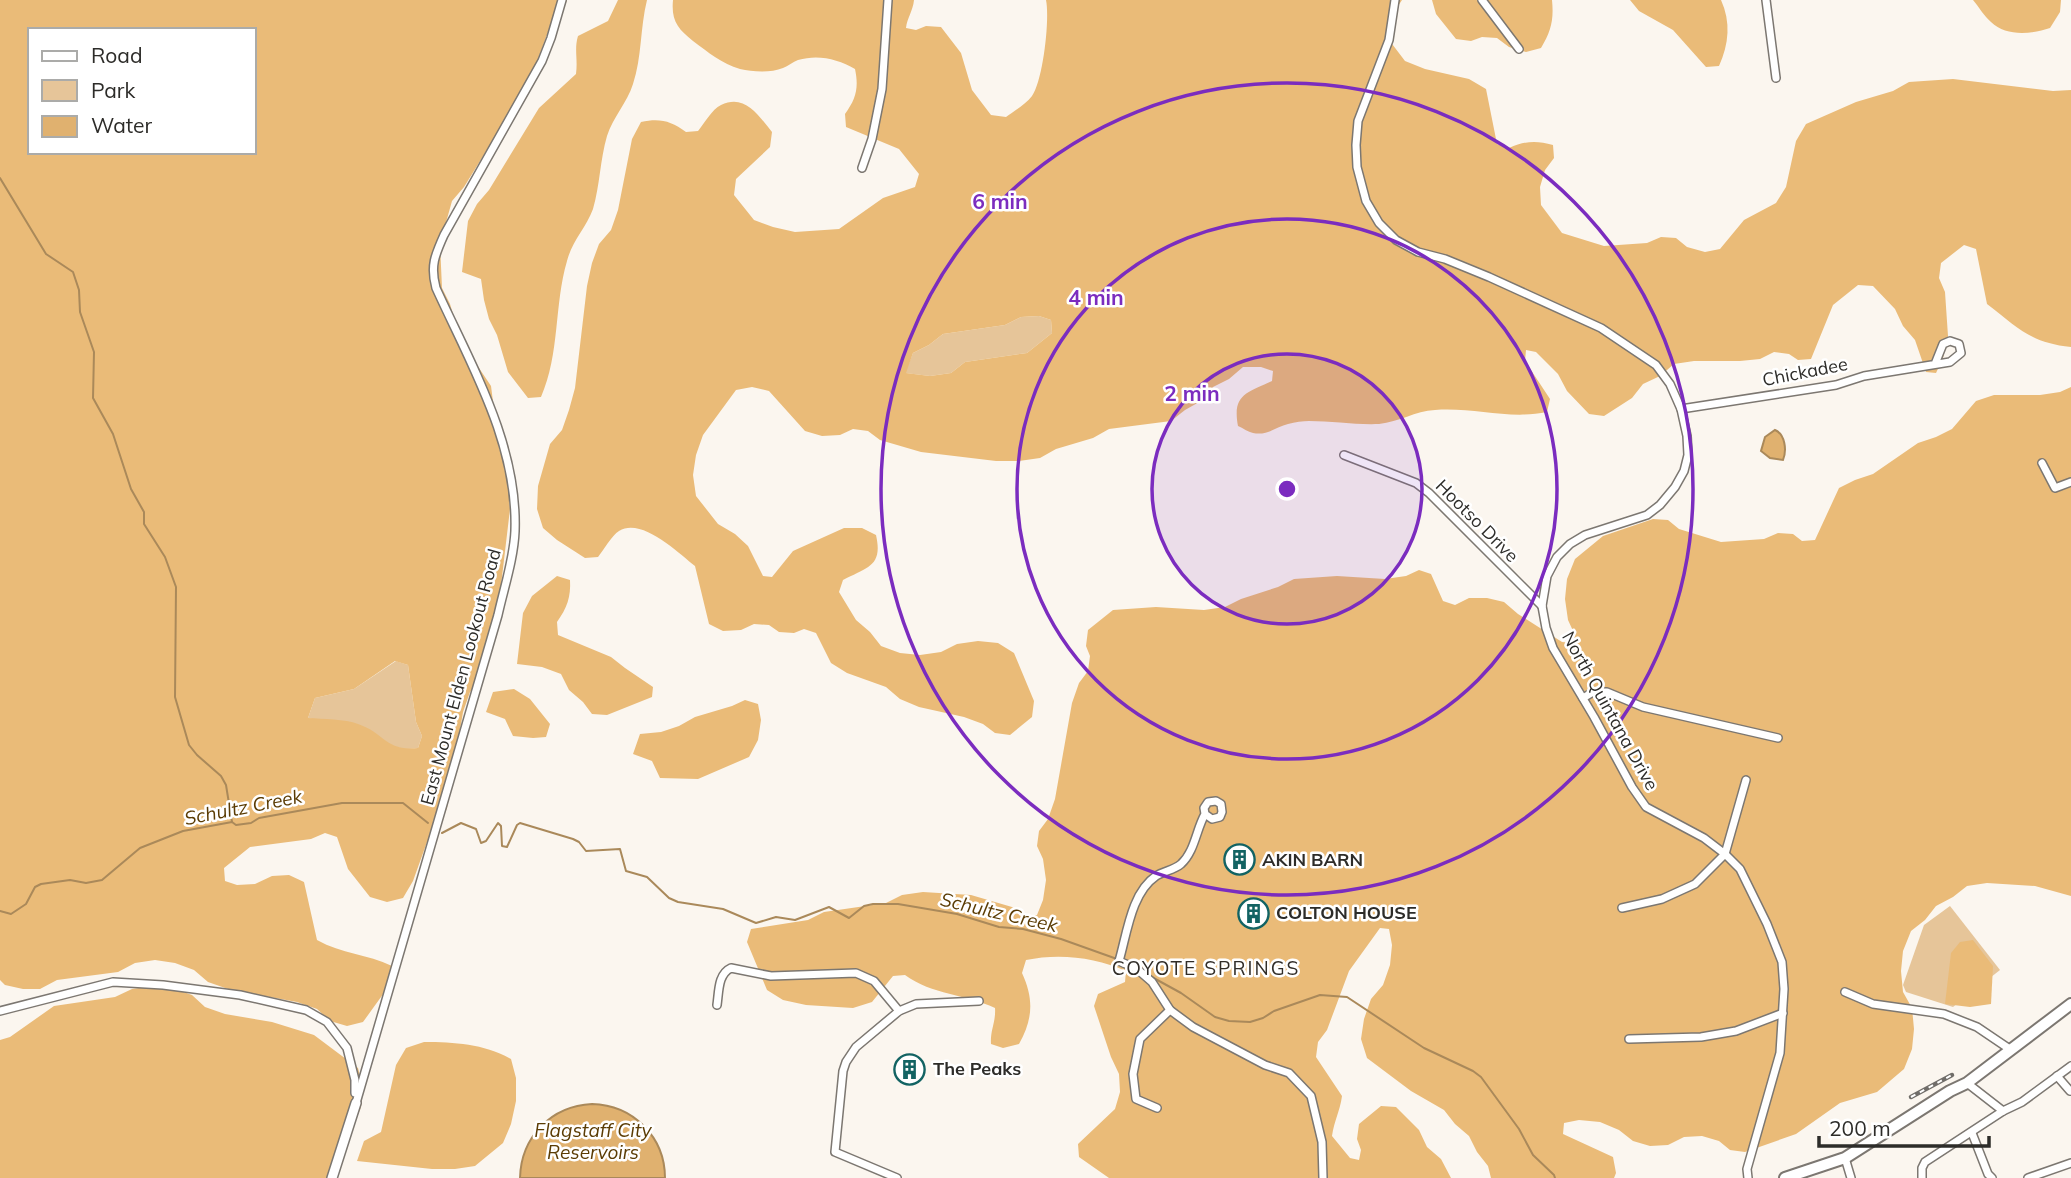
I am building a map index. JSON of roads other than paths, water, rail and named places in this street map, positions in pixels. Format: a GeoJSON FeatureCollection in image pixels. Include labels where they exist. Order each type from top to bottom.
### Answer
{"type":"FeatureCollection","features":[{"type":"Feature","properties":{"kind":"main road"},"geometry":{"type":"LineString","coordinates":[[1785,1178],[1845,1158],[1967,1083],[2071,1004]]}},
{"type":"Feature","properties":{"kind":"street","name":"East Mount Elden Lookout Road"},"geometry":{"type":"LineString","coordinates":[[356,1103],[498,615],[515,534],[514,495],[496,420],[436,288],[432,272],[444,235],[542,61],[562,0]]}},
{"type":"Feature","properties":{"kind":"street"},"geometry":{"type":"LineString","coordinates":[[862,168],[872,139],[882,89],[888,0]]}},
{"type":"Feature","properties":{"kind":"street","name":"North Quintana Drive"},"geometry":{"type":"LineString","coordinates":[[1395,0],[1389,40],[1358,121],[1356,145],[1357,167],[1366,201],[1379,223],[1396,240],[1418,252],[1489,276],[1601,328],[1632,346],[1656,365],[1670,384],[1681,409],[1688,455],[1684,471],[1675,487],[1660,505],[1647,515],[1586,535],[1570,544],[1557,557],[1547,576],[1542,606],[1553,648],[1632,787],[1646,807],[1704,838],[1740,869],[1782,962],[1784,989],[1780,1053],[1747,1170],[1748,1178]]}},
{"type":"Feature","properties":{"kind":"street"},"geometry":{"type":"LineString","coordinates":[[1482,0],[1519,49]]}},
{"type":"Feature","properties":{"kind":"street"},"geometry":{"type":"LineString","coordinates":[[1766,0],[1776,78]]}},
{"type":"Feature","properties":{"kind":"street","name":"Chickadee"},"geometry":{"type":"LineString","coordinates":[[1681,409],[1836,385],[1864,376],[1935,364]]}},
{"type":"Feature","properties":{"kind":"street","name":"Hootso Drive"},"geometry":{"type":"LineString","coordinates":[[1344,455],[1416,483],[1542,606]]}},
{"type":"Feature","properties":{"kind":"street"},"geometry":{"type":"LineString","coordinates":[[2042,463],[2055,488],[2071,482]]}},
{"type":"Feature","properties":{"kind":"street"},"geometry":{"type":"LineString","coordinates":[[1583,698],[1593,692],[1607,692],[1643,707],[1778,738]]}},
{"type":"Feature","properties":{"kind":"street"},"geometry":{"type":"LineString","coordinates":[[1622,908],[1662,899],[1695,884],[1725,854],[1746,780]]}},
{"type":"Feature","properties":{"kind":"street"},"geometry":{"type":"LineString","coordinates":[[1205,814],[1192,849],[1180,865],[1155,877],[1141,891],[1119,961],[1137,969],[1152,982],[1170,1010],[1193,1027],[1265,1065],[1289,1073],[1311,1096],[1322,1142],[1323,1178]]}},
{"type":"Feature","properties":{"kind":"street"},"geometry":{"type":"LineString","coordinates":[[717,1004],[723,972],[731,968],[772,976],[856,973],[874,981],[899,1011]]}},
{"type":"Feature","properties":{"kind":"street"},"geometry":{"type":"LineString","coordinates":[[0,1012],[113,982],[163,985],[240,995],[306,1010],[327,1022],[346,1048],[355,1080],[356,1103],[332,1178]]}},
{"type":"Feature","properties":{"kind":"street"},"geometry":{"type":"LineString","coordinates":[[1845,992],[1874,1004],[1944,1014],[1977,1027],[2011,1050]]}},
{"type":"Feature","properties":{"kind":"street"},"geometry":{"type":"LineString","coordinates":[[897,1178],[835,1152],[846,1062],[856,1048],[899,1011],[916,1004],[979,1001]]}},
{"type":"Feature","properties":{"kind":"street"},"geometry":{"type":"LineString","coordinates":[[1157,1108],[1136,1099],[1133,1074],[1140,1039],[1170,1010]]}},
{"type":"Feature","properties":{"kind":"street"},"geometry":{"type":"LineString","coordinates":[[1629,1039],[1701,1037],[1736,1031],[1783,1013]]}},
{"type":"Feature","properties":{"kind":"street"},"geometry":{"type":"LineString","coordinates":[[1922,1178],[1925,1163],[2003,1111],[2022,1102],[2071,1066]]}},
{"type":"Feature","properties":{"kind":"street"},"geometry":{"type":"LineString","coordinates":[[2057,1076],[2070,1091]]}},
{"type":"Feature","properties":{"kind":"street"},"geometry":{"type":"LineString","coordinates":[[1967,1083],[2003,1111]]}},
{"type":"Feature","properties":{"kind":"street"},"geometry":{"type":"LineString","coordinates":[[1972,1133],[1992,1178]]}},
{"type":"Feature","properties":{"kind":"street"},"geometry":{"type":"LineString","coordinates":[[1845,1158],[1851,1178]]}},
{"type":"Feature","properties":{"kind":"street"},"geometry":{"type":"LineString","coordinates":[[2028,1178],[2071,1163]]}},
{"type":"Feature","properties":{"kind":"water"},"geometry":{"type":"Polygon","coordinates":[[[1775,430],[1784,443],[1783,460],[1770,458],[1761,451],[1765,437],[1775,430]]]}},
{"type":"Feature","properties":{"kind":"water","name":"Flagstaff City Reservoirs"},"geometry":{"type":"Polygon","coordinates":[[[592,1104],[621,1110],[644,1126],[659,1149],[665,1178],[520,1178],[526,1149],[541,1126],[564,1111],[592,1104]]]}},
{"type":"Feature","properties":{"kind":"waterway"},"geometry":{"type":"LineString","coordinates":[[0,178],[46,254],[73,272],[79,290],[80,312],[94,352],[93,398],[113,434],[131,489],[144,512],[144,524],[165,557],[176,587],[175,697],[189,745],[221,776],[226,785],[232,822]]}},
{"type":"Feature","properties":{"kind":"waterway","name":"Schultz Creek"},"geometry":{"type":"LineString","coordinates":[[0,911],[11,914],[26,904],[35,887],[41,884],[102,880],[140,848],[183,831],[232,822],[236,825],[251,823],[259,818],[342,803],[403,803],[428,823]]}},
{"type":"Feature","properties":{"kind":"waterway","name":"Schultz Creek"},"geometry":{"type":"LineString","coordinates":[[442,833],[461,823],[476,829],[481,843],[486,841],[498,823],[501,826],[502,846],[507,847],[520,823],[573,839],[586,851],[620,849],[626,871],[647,877],[669,898],[678,902],[723,909],[756,923],[776,917],[795,920],[829,907],[849,918],[864,906],[898,904],[957,914],[999,927],[1023,929],[1117,959]]}},
{"type":"Feature","properties":{"kind":"waterway","name":"Schultz Creek"},"geometry":{"type":"LineString","coordinates":[[1150,976],[1181,993],[1215,1017],[1229,1021],[1250,1022],[1320,995],[1347,997],[1424,1048],[1481,1077],[1519,1129],[1533,1155],[1555,1178]]}},
{"type":"Feature","properties":{"kind":"railway"},"geometry":{"type":"LineString","coordinates":[[1911,1097],[1952,1075]]}},
{"type":"Feature","properties":{"kind":"place","name":"AKIN BARN"},"geometry":{"type":"Point","coordinates":[1239,860]}},
{"type":"Feature","properties":{"kind":"place","name":"COLTON HOUSE"},"geometry":{"type":"Point","coordinates":[1253,913]}},
{"type":"Feature","properties":{"kind":"place","name":"The Peaks"},"geometry":{"type":"Point","coordinates":[910,1069]}},
{"type":"Feature","properties":{"kind":"district","name":"COYOTE SPRINGS"},"geometry":{"type":"Point","coordinates":[1206,968]}}]}
